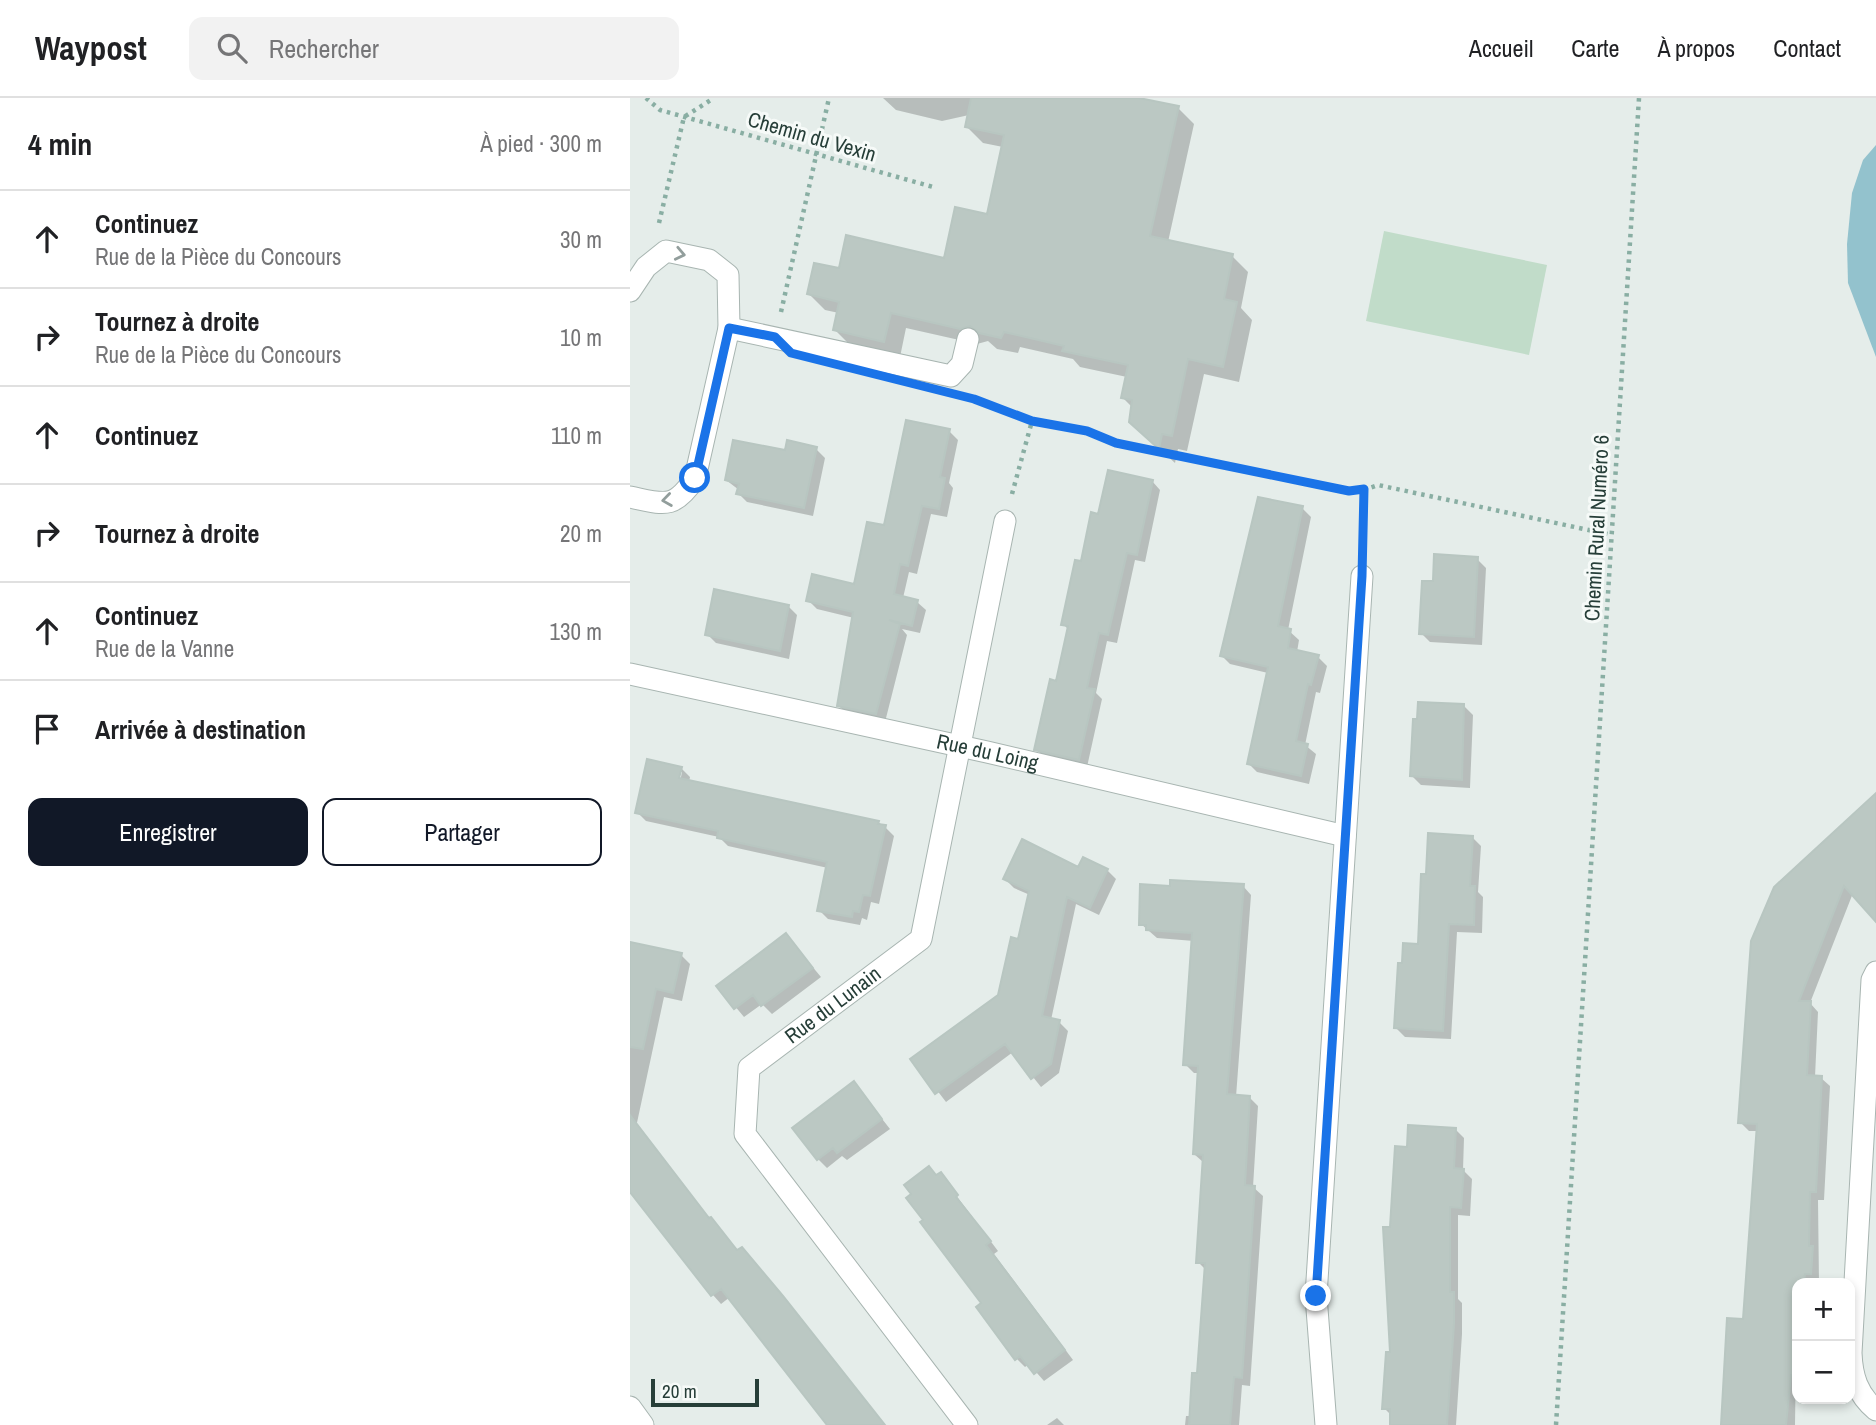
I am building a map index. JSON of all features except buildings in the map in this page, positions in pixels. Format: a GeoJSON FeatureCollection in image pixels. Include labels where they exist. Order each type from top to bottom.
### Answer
{"type":"FeatureCollection","features":[{"type":"Feature","properties":{"kind":"street"},"geometry":{"type":"LineString","coordinates":[[630,291],[646,267],[666,251],[709,260],[728,275],[729,328],[695,478],[682,497],[663,504],[630,497]]}},
{"type":"Feature","properties":{"kind":"street"},"geometry":{"type":"LineString","coordinates":[[729,328],[951,376],[962,365],[968,339]]}},
{"type":"Feature","properties":{"kind":"street","name":"Rue du Lunain"},"geometry":{"type":"LineString","coordinates":[[967,1425],[745,1134],[749,1068],[921,939],[1005,521]]}},
{"type":"Feature","properties":{"kind":"street"},"geometry":{"type":"LineString","coordinates":[[1326,1425],[1316,1296],[1362,576]]}},
{"type":"Feature","properties":{"kind":"street","name":"Rue du Loing"},"geometry":{"type":"LineString","coordinates":[[630,674],[960,746],[1345,836]]}},
{"type":"Feature","properties":{"kind":"street"},"geometry":{"type":"LineString","coordinates":[[1871,1414],[1852,1375],[1851,1353],[1872,980],[1876,972]]}},
{"type":"Feature","properties":{"kind":"street"},"geometry":{"type":"LineString","coordinates":[[630,1408],[643,1425]]}},
{"type":"Feature","properties":{"kind":"path","name":"Chemin du Vexin"},"geometry":{"type":"LineString","coordinates":[[646,98],[660,110],[933,187]]}},
{"type":"Feature","properties":{"kind":"path"},"geometry":{"type":"LineString","coordinates":[[657,258],[659,222],[684,117],[714,98]]}},
{"type":"Feature","properties":{"kind":"path"},"geometry":{"type":"LineString","coordinates":[[775,337],[829,98]]}},
{"type":"Feature","properties":{"kind":"path","name":"Chemin Rural Numéro 6"},"geometry":{"type":"LineString","coordinates":[[1556,1425],[1639,98]]}},
{"type":"Feature","properties":{"kind":"path"},"geometry":{"type":"LineString","coordinates":[[961,396],[1032,421],[1087,431],[1116,443],[1337,488],[1364,489],[1378,485],[1612,535]]}},
{"type":"Feature","properties":{"kind":"path"},"geometry":{"type":"LineString","coordinates":[[1005,521],[1032,421]]}},
{"type":"Feature","properties":{"kind":"path"},"geometry":{"type":"LineString","coordinates":[[1362,576],[1364,489]]}},
{"type":"Feature","properties":{"kind":"green space"},"geometry":{"type":"Polygon","coordinates":[[[1384,231],[1547,265],[1529,355],[1366,321],[1384,231]]]}},
{"type":"Feature","properties":{"kind":"water"},"geometry":{"type":"Polygon","coordinates":[[[1876,145],[1876,357],[1848,283],[1847,244],[1852,193],[1863,160],[1876,145]]]}},
{"type":"Feature","properties":{"kind":"route"},"geometry":{"type":"LineString","coordinates":[[695,478],[729,328],[775,337],[791,353],[974,399],[1032,421],[1087,431],[1116,443],[1349,491],[1364,489],[1362,576],[1316,1296]]}}]}
